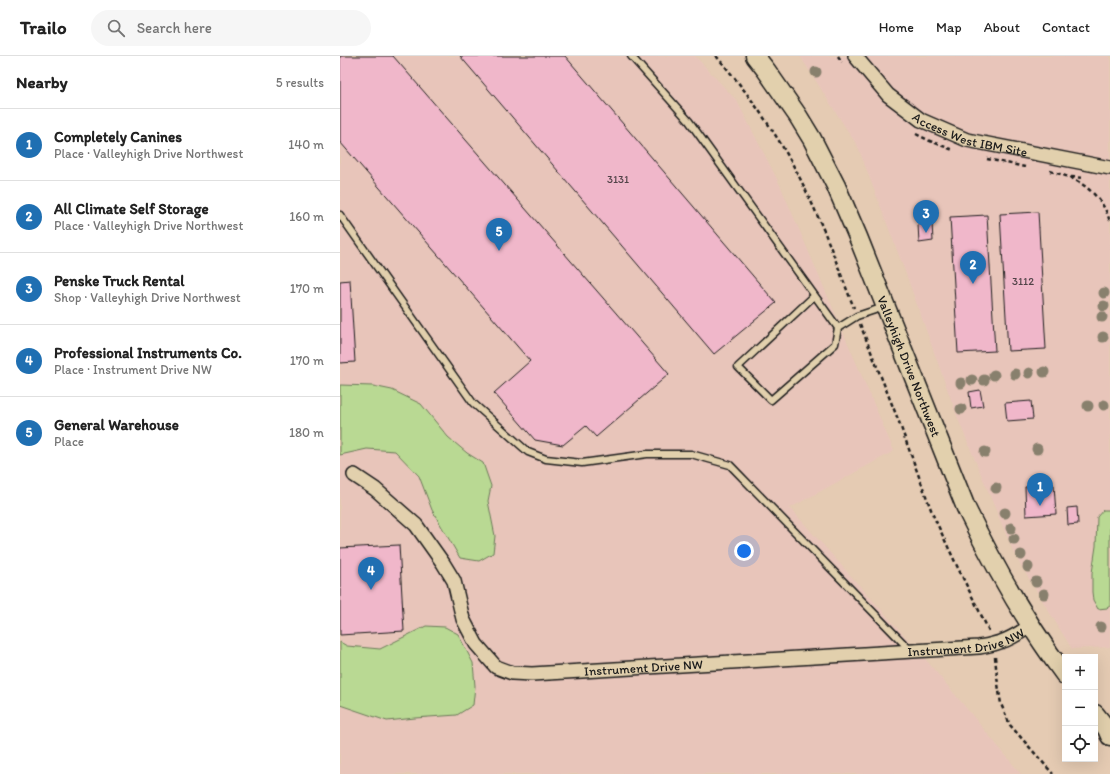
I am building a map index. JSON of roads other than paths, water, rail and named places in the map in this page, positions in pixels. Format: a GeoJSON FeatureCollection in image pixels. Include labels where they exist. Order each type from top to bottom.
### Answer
{"type":"FeatureCollection","features":[{"type":"Feature","properties":{"kind":"main road","name":"Valleyhigh Drive Northwest"},"geometry":{"type":"LineString","coordinates":[[755,56],[798,116],[824,162],[847,211],[966,508],[995,566],[1030,626],[1062,671]]}},
{"type":"Feature","properties":{"kind":"main road"},"geometry":{"type":"LineString","coordinates":[[1098,718],[1109,732]]}},
{"type":"Feature","properties":{"kind":"street","name":"Access West IBM Site"},"geometry":{"type":"LineString","coordinates":[[855,56],[888,95],[921,120],[967,140],[1110,168]]}},
{"type":"Feature","properties":{"kind":"street","name":"Instrument Drive NW"},"geometry":{"type":"LineString","coordinates":[[354,475],[375,489],[416,525],[454,580],[463,619],[476,644],[496,667],[512,673],[540,674],[966,648],[1004,642],[1030,626]]}},
{"type":"Feature","properties":{"kind":"lane"},"geometry":{"type":"LineString","coordinates":[[631,56],[689,121],[838,328]]}},
{"type":"Feature","properties":{"kind":"lane"},"geometry":{"type":"LineString","coordinates":[[340,215],[473,403],[528,452],[546,459],[582,463],[647,454],[691,454],[730,465],[911,651]]}},
{"type":"Feature","properties":{"kind":"lane"},"geometry":{"type":"LineString","coordinates":[[814,296],[738,367],[771,400],[835,344],[838,328],[857,316],[886,307]]}},
{"type":"Feature","properties":{"kind":"place","name":"Penske Truck Rental"},"geometry":{"type":"Point","coordinates":[926,233]}},
{"type":"Feature","properties":{"kind":"place","name":"General Warehouse"},"geometry":{"type":"Point","coordinates":[499,251]}},
{"type":"Feature","properties":{"kind":"place","name":"All Climate Self Storage"},"geometry":{"type":"Point","coordinates":[973,284]}},
{"type":"Feature","properties":{"kind":"place","name":"Completely Canines"},"geometry":{"type":"Point","coordinates":[1040,506]}},
{"type":"Feature","properties":{"kind":"place","name":"Professional Instruments Co."},"geometry":{"type":"Point","coordinates":[371,590]}}]}
